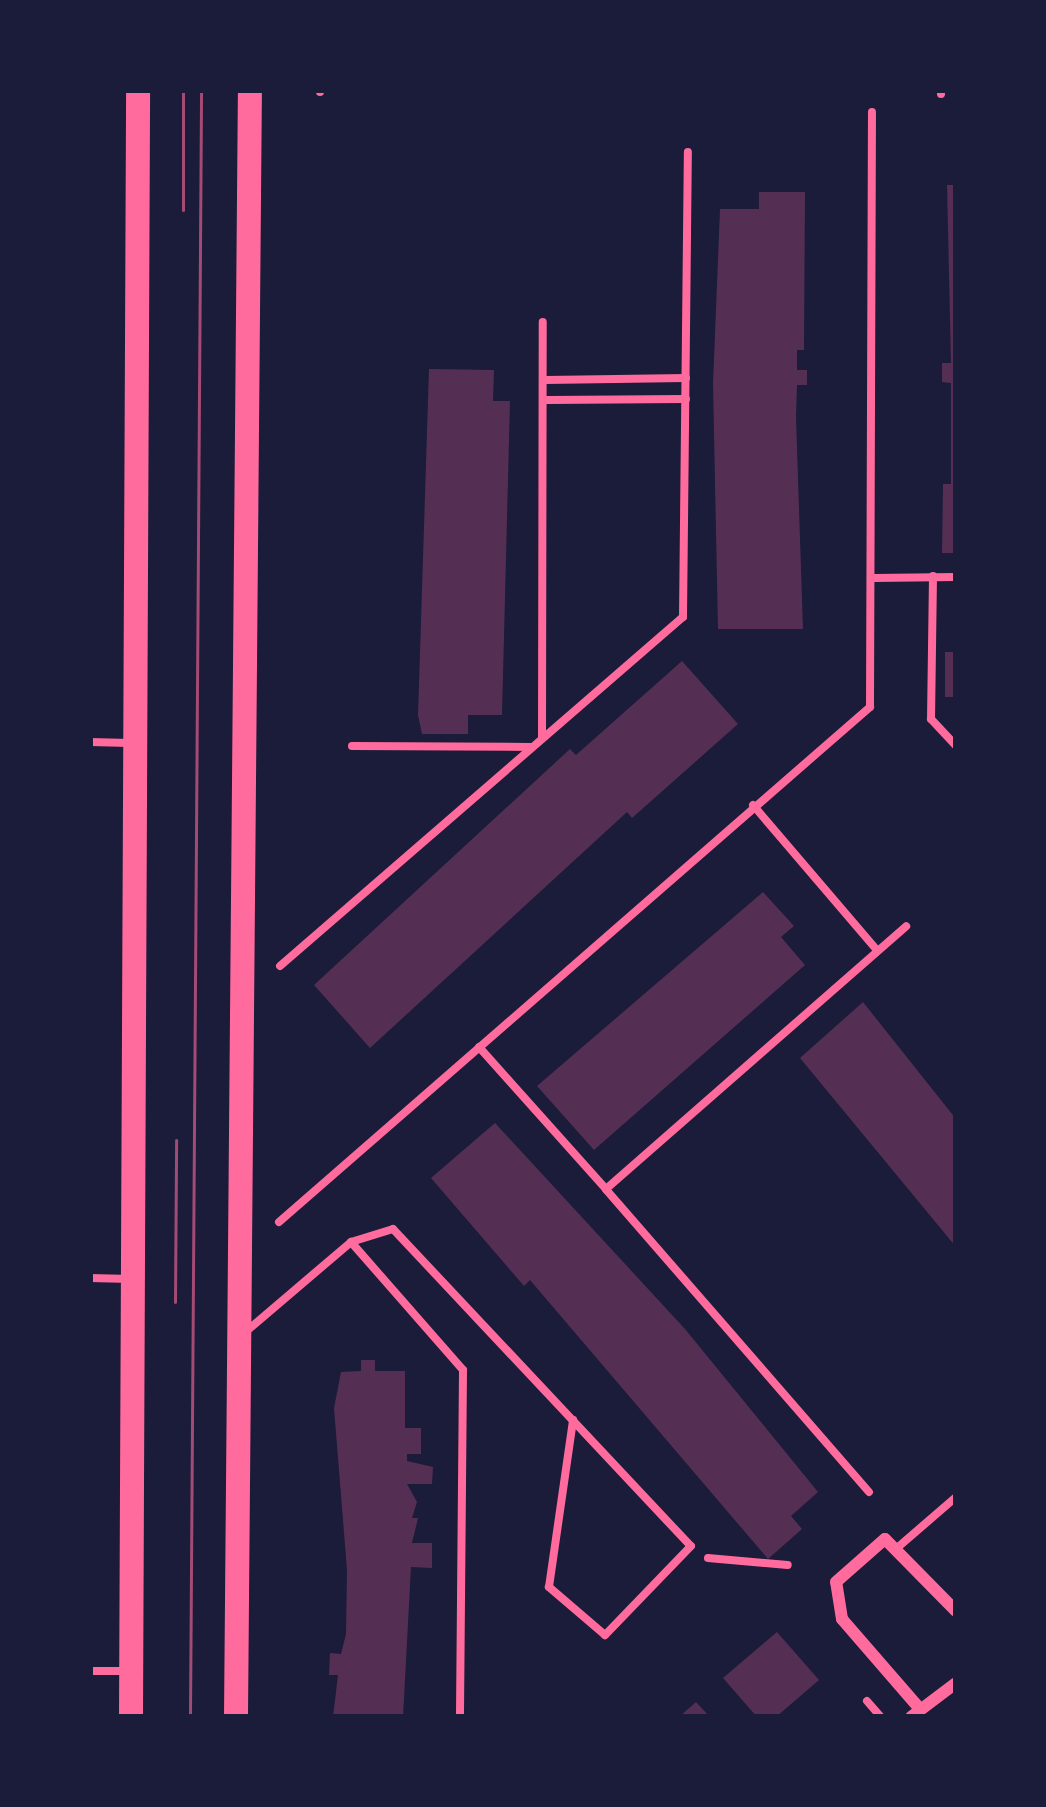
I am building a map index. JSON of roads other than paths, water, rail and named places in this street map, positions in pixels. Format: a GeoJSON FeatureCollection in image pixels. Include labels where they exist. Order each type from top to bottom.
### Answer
{"type":"FeatureCollection","features":[{"type":"Feature","properties":{"kind":"main road"},"geometry":{"type":"LineString","coordinates":[[131,1717],[138,90]]}},
{"type":"Feature","properties":{"kind":"main road"},"geometry":{"type":"LineString","coordinates":[[236,1717],[250,90]]}},
{"type":"Feature","properties":{"kind":"street"},"geometry":{"type":"LineString","coordinates":[[956,1611],[885,1539],[873,1544],[836,1582],[834,1599],[915,1713],[956,1683]]}},
{"type":"Feature","properties":{"kind":"lane"},"geometry":{"type":"LineString","coordinates":[[90,742],[135,743]]}},
{"type":"Feature","properties":{"kind":"lane"},"geometry":{"type":"LineString","coordinates":[[237,1339],[352,1242],[393,1229],[573,1420],[691,1546],[605,1635],[549,1587],[573,1420]]}},
{"type":"Feature","properties":{"kind":"lane"},"geometry":{"type":"LineString","coordinates":[[352,1242],[463,1370],[460,1717]]}},
{"type":"Feature","properties":{"kind":"lane"},"geometry":{"type":"LineString","coordinates":[[90,1278],[133,1280]]}},
{"type":"Feature","properties":{"kind":"lane"},"geometry":{"type":"LineString","coordinates":[[897,1548],[956,1498]]}},
{"type":"Feature","properties":{"kind":"lane"},"geometry":{"type":"LineString","coordinates":[[90,1671],[131,1671]]}},
{"type":"Feature","properties":{"kind":"tram line"},"geometry":{"type":"LineString","coordinates":[[183,90],[183,210]]}},
{"type":"Feature","properties":{"kind":"tram line"},"geometry":{"type":"LineString","coordinates":[[190,1717],[201,90]]}},
{"type":"Feature","properties":{"kind":"tram line"},"geometry":{"type":"LineString","coordinates":[[175,1302],[176,1140]]}}]}
